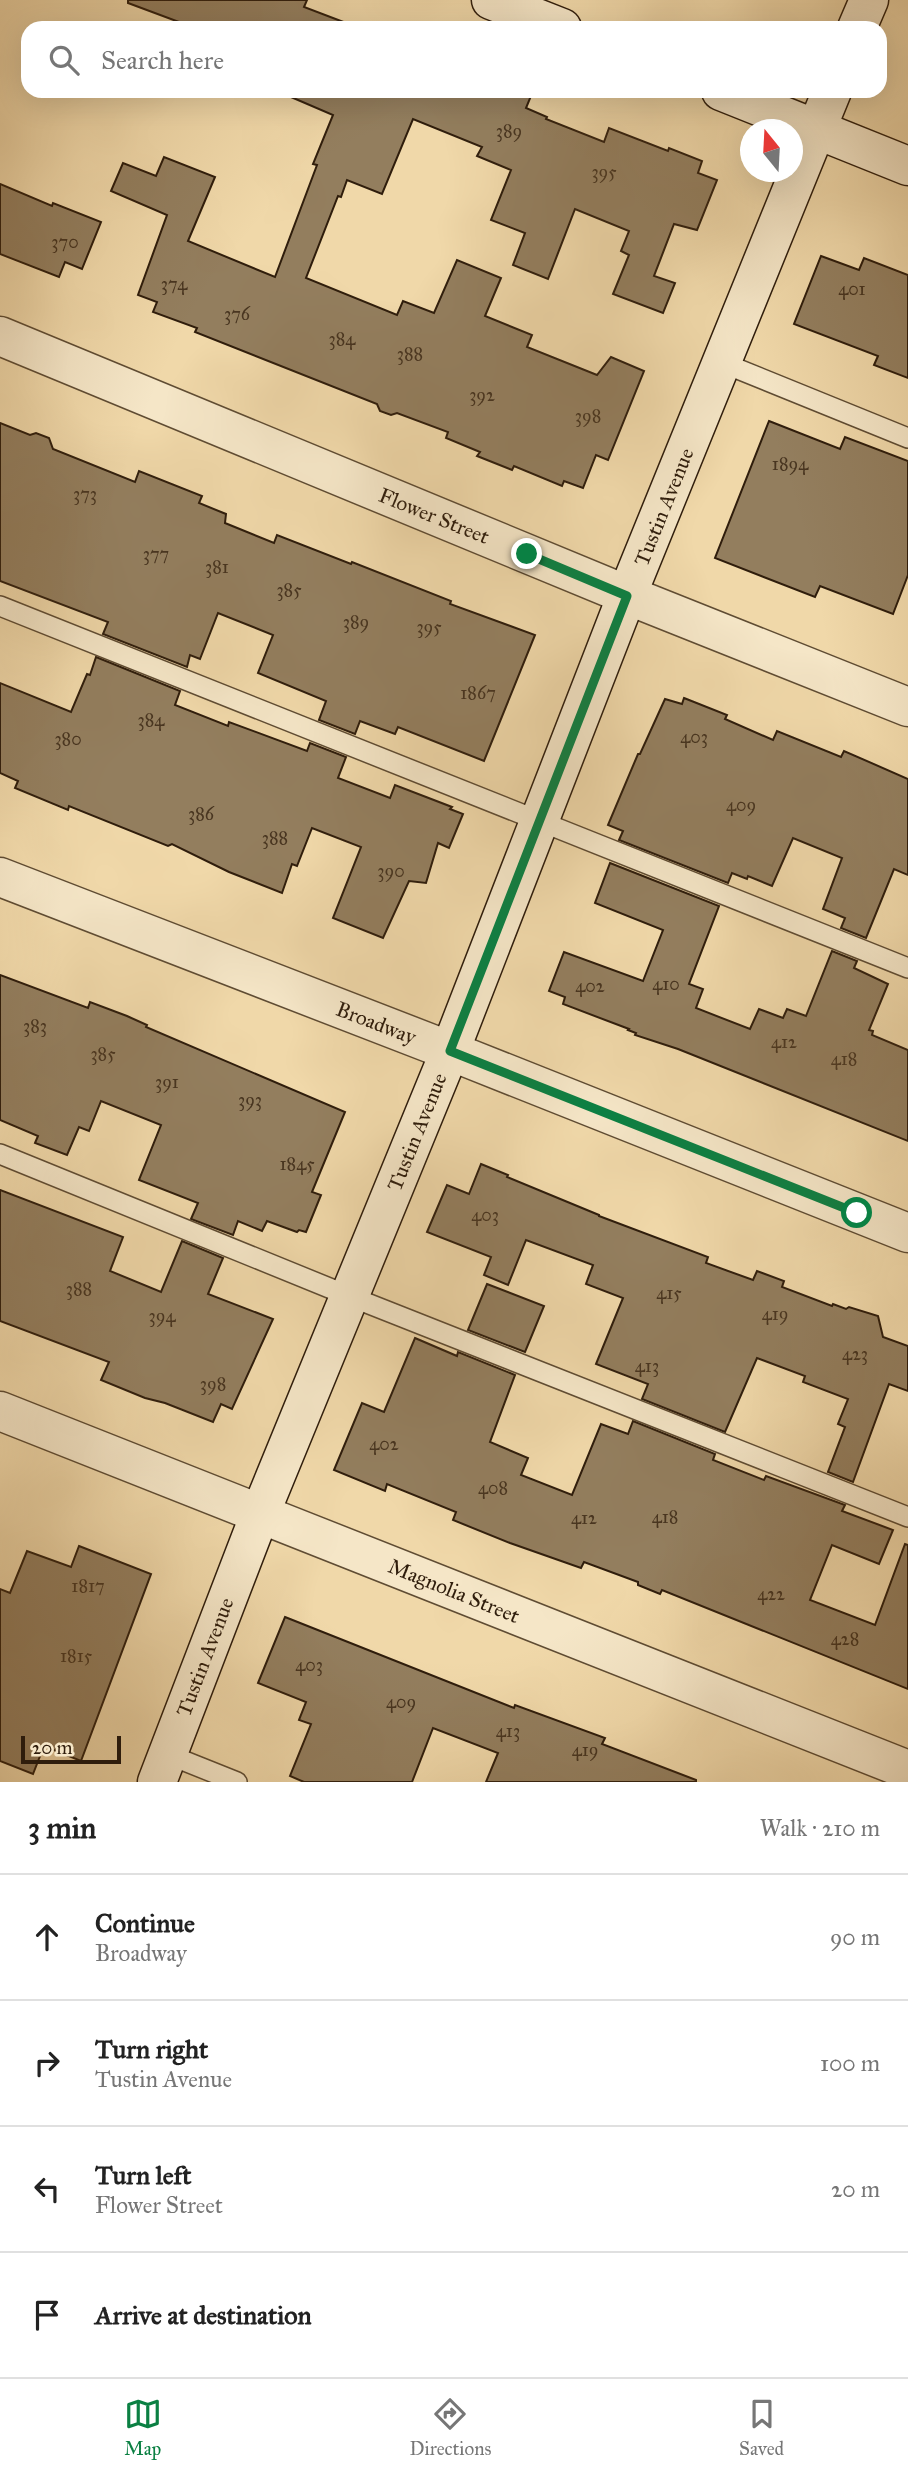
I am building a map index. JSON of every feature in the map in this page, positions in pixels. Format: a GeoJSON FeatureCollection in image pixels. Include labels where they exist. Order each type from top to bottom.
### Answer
{"type":"FeatureCollection","features":[{"type":"Feature","properties":{"kind":"street"},"geometry":{"type":"LineString","coordinates":[[491,0],[544,21]]}},
{"type":"Feature","properties":{"kind":"street"},"geometry":{"type":"LineString","coordinates":[[861,21],[869,0]]}},
{"type":"Feature","properties":{"kind":"street"},"geometry":{"type":"LineString","coordinates":[[739,98],[908,166]]}},
{"type":"Feature","properties":{"kind":"street","name":"Tustin Avenue"},"geometry":{"type":"LineString","coordinates":[[162,1768],[260,1514],[450,1051],[627,596],[829,98]]}},
{"type":"Feature","properties":{"kind":"street","name":"Flower Street"},"geometry":{"type":"LineString","coordinates":[[0,336],[627,596],[908,707]]}},
{"type":"Feature","properties":{"kind":"street","name":"Broadway"},"geometry":{"type":"LineString","coordinates":[[0,877],[450,1051],[908,1233]]}},
{"type":"Feature","properties":{"kind":"street","name":"Magnolia Street"},"geometry":{"type":"LineString","coordinates":[[0,1411],[908,1770]]}},
{"type":"Feature","properties":{"kind":"lane"},"geometry":{"type":"LineString","coordinates":[[723,363],[908,438]]}},
{"type":"Feature","properties":{"kind":"lane"},"geometry":{"type":"LineString","coordinates":[[0,606],[908,968]]}},
{"type":"Feature","properties":{"kind":"lane"},"geometry":{"type":"LineString","coordinates":[[0,1154],[349,1296],[908,1517]]}},
{"type":"Feature","properties":{"kind":"lane"},"geometry":{"type":"LineString","coordinates":[[162,1768],[237,1782]]}},
{"type":"Feature","properties":{"kind":"building"},"geometry":{"type":"Polygon","coordinates":[[[128,0],[307,0],[304,7],[341,21],[176,21],[128,3],[128,0]]]}},
{"type":"Feature","properties":{"kind":"building"},"geometry":{"type":"Polygon","coordinates":[[[293,98],[530,98],[526,108],[547,117],[546,119],[604,142],[609,128],[668,151],[669,148],[702,161],[698,173],[717,180],[697,230],[674,224],[654,276],[675,283],[663,313],[613,294],[629,255],[621,251],[629,231],[575,209],[548,279],[513,265],[525,233],[491,220],[511,170],[477,156],[482,147],[413,119],[382,194],[347,180],[341,197],[338,196],[306,278],[397,315],[403,301],[434,313],[457,260],[501,278],[485,316],[532,335],[527,347],[597,375],[611,357],[644,371],[608,460],[596,455],[583,488],[564,481],[562,486],[514,466],[512,470],[477,456],[480,452],[446,438],[448,432],[397,413],[391,415],[380,411],[377,404],[195,332],[197,328],[153,312],[157,302],[138,295],[167,215],[111,191],[123,163],[156,176],[164,157],[215,177],[188,241],[275,277],[317,165],[313,164],[333,115],[293,98]]]}},
{"type":"Feature","properties":{"kind":"building"},"geometry":{"type":"Polygon","coordinates":[[[0,184],[52,206],[53,203],[101,222],[82,269],[65,262],[59,277],[0,254],[0,184]]]}},
{"type":"Feature","properties":{"kind":"building"},"geometry":{"type":"Polygon","coordinates":[[[821,256],[859,270],[864,258],[908,275],[908,378],[874,365],[878,356],[794,324],[821,256]]]}},
{"type":"Feature","properties":{"kind":"building"},"geometry":{"type":"Polygon","coordinates":[[[769,421],[840,449],[845,437],[908,461],[908,575],[893,614],[820,586],[815,597],[715,558],[769,421]]]}},
{"type":"Feature","properties":{"kind":"building"},"geometry":{"type":"Polygon","coordinates":[[[0,423],[30,435],[36,433],[49,438],[53,449],[135,482],[139,471],[202,496],[199,503],[226,514],[225,523],[274,543],[277,535],[535,635],[484,761],[398,727],[395,734],[360,721],[355,734],[319,720],[326,701],[258,673],[273,635],[218,613],[200,659],[190,655],[187,667],[103,634],[108,622],[0,581],[0,423]]]}},
{"type":"Feature","properties":{"kind":"building"},"geometry":{"type":"Polygon","coordinates":[[[96,657],[180,691],[175,705],[228,726],[229,722],[307,751],[310,743],[346,757],[338,778],[390,798],[395,785],[452,807],[450,809],[463,814],[449,848],[438,843],[426,883],[409,881],[383,938],[333,918],[361,847],[312,828],[297,866],[292,864],[282,893],[229,872],[172,844],[168,846],[69,806],[68,810],[15,788],[18,781],[0,773],[0,683],[71,712],[96,657]]]}},
{"type":"Feature","properties":{"kind":"building"},"geometry":{"type":"Polygon","coordinates":[[[684,698],[727,715],[725,719],[773,740],[777,731],[841,757],[844,751],[908,779],[908,875],[894,869],[866,938],[841,928],[845,918],[823,909],[842,858],[793,838],[772,886],[732,873],[728,883],[619,840],[623,831],[608,825],[638,754],[665,699],[682,704],[684,698]]]}},
{"type":"Feature","properties":{"kind":"building"},"geometry":{"type":"Polygon","coordinates":[[[610,863],[719,906],[689,984],[703,989],[696,1008],[750,1029],[759,1009],[783,1018],[787,1009],[806,1016],[832,951],[857,961],[854,968],[888,984],[869,1030],[873,1031],[872,1035],[908,1050],[908,1141],[678,1049],[635,1035],[636,1033],[629,1029],[563,1004],[565,997],[549,991],[564,952],[643,981],[663,930],[595,903],[610,863]]]}},
{"type":"Feature","properties":{"kind":"building"},"geometry":{"type":"Polygon","coordinates":[[[0,975],[88,1008],[90,1002],[127,1016],[147,1025],[146,1027],[345,1112],[312,1192],[321,1195],[306,1232],[297,1232],[267,1221],[262,1231],[238,1221],[233,1235],[191,1219],[198,1203],[139,1180],[161,1125],[101,1101],[89,1131],[79,1127],[67,1155],[35,1143],[38,1136],[0,1120],[0,975]]]}},
{"type":"Feature","properties":{"kind":"building"},"geometry":{"type":"Polygon","coordinates":[[[481,1164],[599,1216],[708,1257],[706,1263],[753,1280],[757,1271],[784,1281],[782,1287],[832,1306],[833,1304],[846,1309],[849,1307],[878,1316],[883,1337],[908,1346],[908,1391],[889,1384],[853,1482],[828,1472],[845,1427],[838,1424],[848,1399],[803,1382],[805,1376],[757,1358],[725,1432],[642,1399],[648,1384],[596,1364],[623,1298],[586,1284],[593,1265],[526,1240],[508,1285],[484,1275],[491,1257],[427,1232],[447,1185],[469,1194],[481,1164]]]}},
{"type":"Feature","properties":{"kind":"building"},"geometry":{"type":"Polygon","coordinates":[[[0,1190],[123,1237],[110,1271],[161,1292],[182,1241],[223,1258],[208,1294],[273,1319],[232,1409],[221,1404],[213,1422],[145,1398],[101,1380],[109,1362],[0,1321],[0,1190]]]}},
{"type":"Feature","properties":{"kind":"building"},"geometry":{"type":"Polygon","coordinates":[[[487,1284],[544,1306],[525,1352],[468,1330],[487,1284]]]}},
{"type":"Feature","properties":{"kind":"building"},"geometry":{"type":"Polygon","coordinates":[[[415,1338],[457,1356],[458,1352],[515,1375],[490,1442],[528,1458],[521,1475],[572,1495],[601,1424],[628,1434],[633,1421],[715,1454],[713,1460],[764,1480],[766,1476],[845,1505],[842,1511],[893,1530],[879,1564],[832,1545],[810,1600],[875,1625],[905,1544],[908,1545],[908,1689],[662,1590],[660,1594],[638,1585],[638,1582],[584,1562],[581,1568],[510,1543],[453,1520],[456,1512],[387,1484],[385,1491],[334,1470],[362,1403],[384,1412],[415,1338]]]}},
{"type":"Feature","properties":{"kind":"building"},"geometry":{"type":"Polygon","coordinates":[[[79,1546],[151,1574],[81,1761],[44,1746],[33,1774],[0,1761],[0,1589],[10,1593],[27,1551],[71,1567],[79,1546]]]}},
{"type":"Feature","properties":{"kind":"building"},"geometry":{"type":"Polygon","coordinates":[[[285,1617],[514,1708],[515,1705],[605,1738],[602,1744],[696,1782],[486,1782],[498,1753],[433,1728],[412,1782],[304,1782],[290,1776],[311,1724],[299,1720],[306,1702],[258,1683],[285,1617]]]}},
{"type":"Feature","properties":{"kind":"route"},"geometry":{"type":"LineString","coordinates":[[527,554],[627,596],[450,1051],[857,1213]]}}]}
